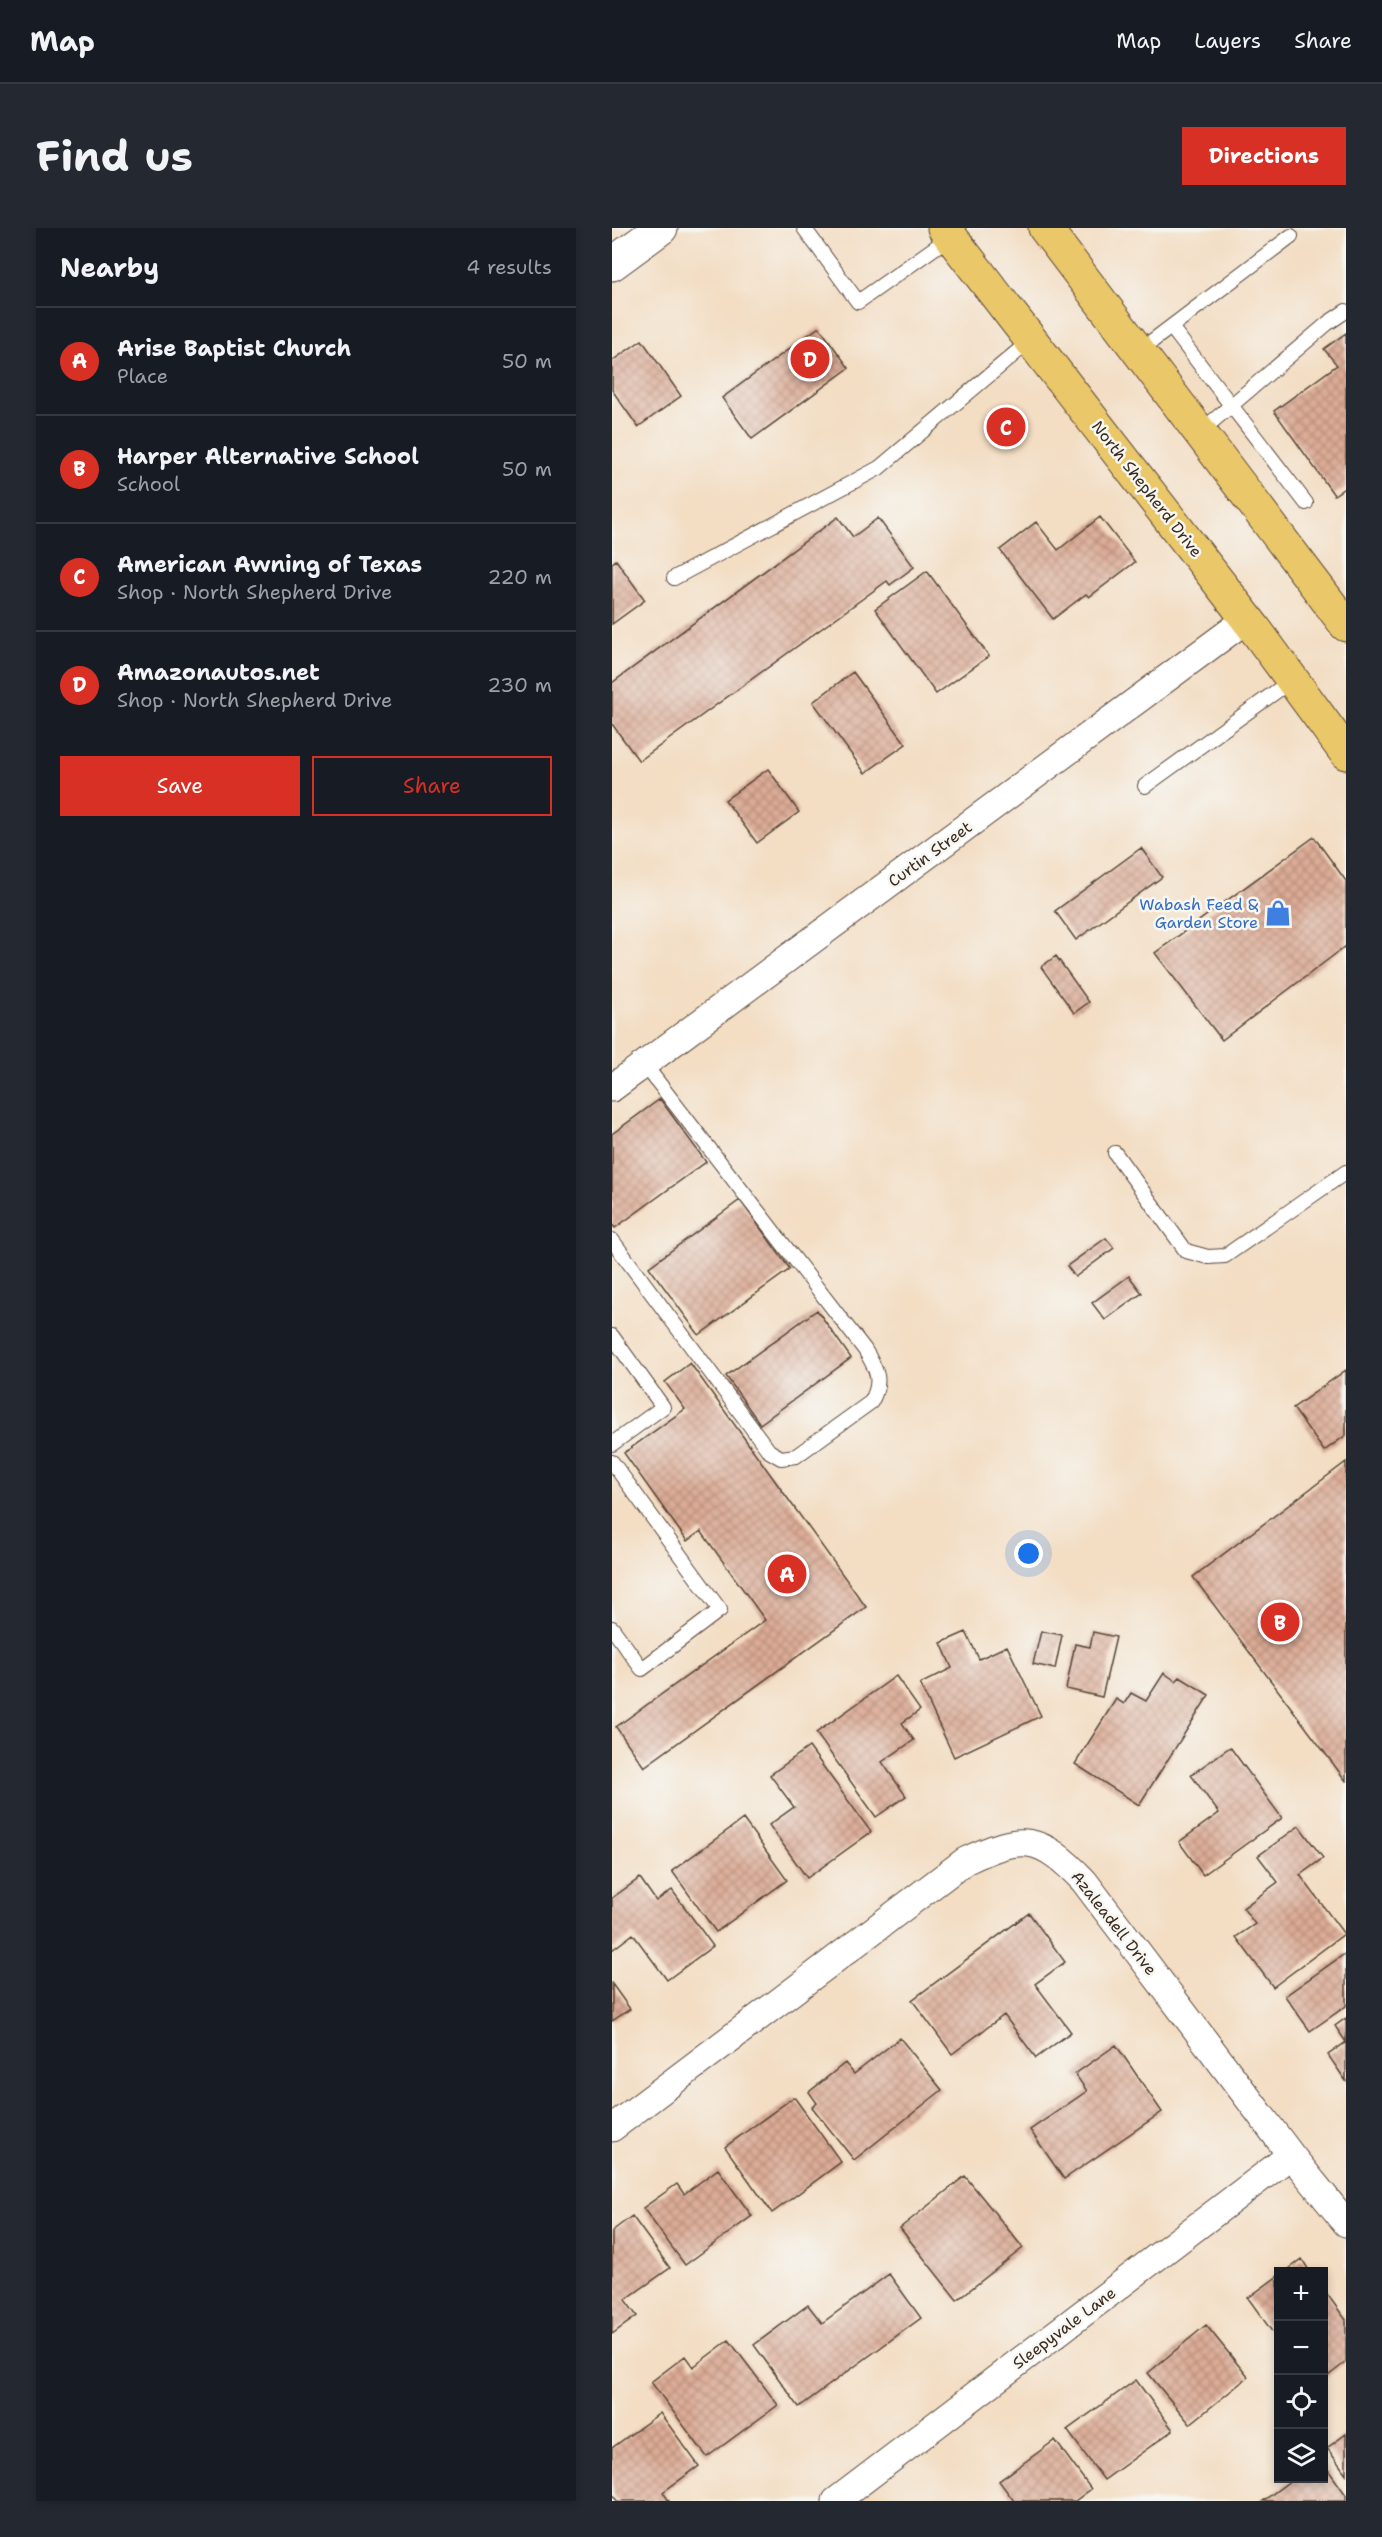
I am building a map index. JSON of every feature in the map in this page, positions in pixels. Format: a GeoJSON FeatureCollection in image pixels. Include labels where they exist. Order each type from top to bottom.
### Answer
{"type":"FeatureCollection","features":[{"type":"Feature","properties":{"kind":"main road","name":"North Shepherd Drive"},"geometry":{"type":"LineString","coordinates":[[947,232],[1247,619],[1346,753]]}},
{"type":"Feature","properties":{"kind":"main road"},"geometry":{"type":"LineString","coordinates":[[1054,234],[1139,351],[1346,625]]}},
{"type":"Feature","properties":{"kind":"street"},"geometry":{"type":"LineString","coordinates":[[612,264],[661,228]]}},
{"type":"Feature","properties":{"kind":"street","name":"Curtin Street"},"geometry":{"type":"LineString","coordinates":[[612,1088],[1247,619]]}},
{"type":"Feature","properties":{"kind":"street","name":"Azaleadell Drive"},"geometry":{"type":"LineString","coordinates":[[612,2128],[965,1861],[995,1846],[1030,1842],[1061,1857],[1084,1881],[1291,2155],[1346,2223]]}},
{"type":"Feature","properties":{"kind":"street","name":"Sleepyvale Lane"},"geometry":{"type":"LineString","coordinates":[[836,2501],[1291,2155]]}},
{"type":"Feature","properties":{"kind":"lane"},"geometry":{"type":"LineString","coordinates":[[804,228],[858,302],[947,232]]}},
{"type":"Feature","properties":{"kind":"lane"},"geometry":{"type":"LineString","coordinates":[[1139,351],[1291,236]]}},
{"type":"Feature","properties":{"kind":"lane"},"geometry":{"type":"LineString","coordinates":[[1200,432],[1346,310]]}},
{"type":"Feature","properties":{"kind":"lane"},"geometry":{"type":"LineString","coordinates":[[1171,327],[1306,503]]}},
{"type":"Feature","properties":{"kind":"lane"},"geometry":{"type":"LineString","coordinates":[[674,578],[879,468],[1031,340]]}},
{"type":"Feature","properties":{"kind":"lane"},"geometry":{"type":"LineString","coordinates":[[1145,786],[1292,680]]}},
{"type":"Feature","properties":{"kind":"lane"},"geometry":{"type":"LineString","coordinates":[[612,1239],[769,1451],[781,1458],[796,1456],[871,1402],[878,1389],[876,1369],[865,1350],[644,1064]]}},
{"type":"Feature","properties":{"kind":"lane"},"geometry":{"type":"LineString","coordinates":[[1115,1153],[1186,1251],[1208,1257],[1225,1256],[1346,1172]]}},
{"type":"Feature","properties":{"kind":"lane"},"geometry":{"type":"LineString","coordinates":[[612,1336],[663,1407],[612,1444]]}},
{"type":"Feature","properties":{"kind":"lane"},"geometry":{"type":"LineString","coordinates":[[612,1462],[720,1611],[642,1669],[612,1628]]}},
{"type":"Feature","properties":{"kind":"building"},"geometry":{"type":"Polygon","coordinates":[[[819,327],[849,368],[752,439],[722,398],[819,327]]]}},
{"type":"Feature","properties":{"kind":"building"},"geometry":{"type":"Polygon","coordinates":[[[1346,333],[1346,487],[1334,495],[1274,411],[1337,365],[1324,349],[1346,333]]]}},
{"type":"Feature","properties":{"kind":"building"},"geometry":{"type":"Polygon","coordinates":[[[642,340],[681,396],[638,427],[612,390],[612,361],[642,340]]]}},
{"type":"Feature","properties":{"kind":"building"},"geometry":{"type":"Polygon","coordinates":[[[838,517],[853,537],[878,518],[914,567],[890,585],[887,581],[639,761],[612,724],[612,683],[838,517]]]}},
{"type":"Feature","properties":{"kind":"building"},"geometry":{"type":"Polygon","coordinates":[[[1100,517],[1135,562],[1089,597],[1086,594],[1053,619],[1000,550],[1036,522],[1058,550],[1100,517]]]}},
{"type":"Feature","properties":{"kind":"building"},"geometry":{"type":"Polygon","coordinates":[[[616,560],[645,600],[612,624],[612,563],[616,560]]]}},
{"type":"Feature","properties":{"kind":"building"},"geometry":{"type":"Polygon","coordinates":[[[927,571],[989,656],[936,694],[875,609],[927,571]]]}},
{"type":"Feature","properties":{"kind":"building"},"geometry":{"type":"Polygon","coordinates":[[[853,672],[906,744],[865,773],[813,702],[853,672]]]}},
{"type":"Feature","properties":{"kind":"building"},"geometry":{"type":"Polygon","coordinates":[[[768,769],[799,812],[757,843],[725,800],[768,769]]]}},
{"type":"Feature","properties":{"kind":"building","name":"Wabash Feed & Garden Store"},"geometry":{"type":"Polygon","coordinates":[[[1314,837],[1346,881],[1346,946],[1222,1040],[1155,953],[1314,837]]]}},
{"type":"Feature","properties":{"kind":"building"},"geometry":{"type":"Polygon","coordinates":[[[1141,848],[1162,877],[1076,940],[1055,911],[1141,848]]]}},
{"type":"Feature","properties":{"kind":"building"},"geometry":{"type":"Polygon","coordinates":[[[1056,956],[1089,1002],[1074,1013],[1041,967],[1056,956]]]}},
{"type":"Feature","properties":{"kind":"building"},"geometry":{"type":"Polygon","coordinates":[[[660,1099],[706,1162],[615,1228],[612,1224],[612,1134],[660,1099]]]}},
{"type":"Feature","properties":{"kind":"building"},"geometry":{"type":"Polygon","coordinates":[[[740,1200],[790,1269],[699,1335],[649,1267],[740,1200]]]}},
{"type":"Feature","properties":{"kind":"building"},"geometry":{"type":"Polygon","coordinates":[[[1106,1238],[1114,1248],[1075,1277],[1067,1266],[1106,1238]]]}},
{"type":"Feature","properties":{"kind":"building"},"geometry":{"type":"Polygon","coordinates":[[[1129,1276],[1142,1293],[1105,1320],[1092,1303],[1129,1276]]]}},
{"type":"Feature","properties":{"kind":"building"},"geometry":{"type":"Polygon","coordinates":[[[817,1310],[851,1358],[760,1424],[726,1376],[817,1310]]]}},
{"type":"Feature","properties":{"kind":"building"},"geometry":{"type":"Polygon","coordinates":[[[690,1363],[866,1607],[644,1767],[616,1727],[765,1620],[701,1531],[687,1541],[624,1453],[685,1409],[665,1382],[690,1363]]]}},
{"type":"Feature","properties":{"kind":"building"},"geometry":{"type":"Polygon","coordinates":[[[1346,1370],[1346,1435],[1324,1451],[1293,1408],[1346,1370]]]}},
{"type":"Feature","properties":{"kind":"building"},"geometry":{"type":"Polygon","coordinates":[[[1346,1462],[1346,1781],[1193,1577],[1346,1462]]]}},
{"type":"Feature","properties":{"kind":"building"},"geometry":{"type":"Polygon","coordinates":[[[1041,1631],[1062,1635],[1055,1669],[1033,1664],[1041,1631]]]}},
{"type":"Feature","properties":{"kind":"building"},"geometry":{"type":"Polygon","coordinates":[[[966,1632],[979,1659],[1007,1646],[1041,1716],[954,1757],[920,1684],[952,1668],[941,1643],[966,1632]]]}},
{"type":"Feature","properties":{"kind":"building"},"geometry":{"type":"Polygon","coordinates":[[[1093,1632],[1116,1637],[1102,1697],[1066,1689],[1075,1644],[1090,1647],[1093,1632]]]}},
{"type":"Feature","properties":{"kind":"building"},"geometry":{"type":"Polygon","coordinates":[[[1164,1673],[1176,1681],[1180,1677],[1209,1695],[1139,1805],[1075,1764],[1116,1699],[1124,1704],[1131,1693],[1146,1701],[1164,1673]]]}},
{"type":"Feature","properties":{"kind":"building"},"geometry":{"type":"Polygon","coordinates":[[[896,1676],[920,1710],[902,1723],[914,1740],[882,1762],[906,1796],[876,1817],[816,1733],[896,1676]]]}},
{"type":"Feature","properties":{"kind":"building"},"geometry":{"type":"Polygon","coordinates":[[[809,1747],[871,1832],[807,1878],[769,1825],[794,1807],[770,1775],[809,1747]]]}},
{"type":"Feature","properties":{"kind":"building"},"geometry":{"type":"Polygon","coordinates":[[[1230,1747],[1282,1818],[1203,1875],[1179,1842],[1219,1813],[1191,1775],[1230,1747]]]}},
{"type":"Feature","properties":{"kind":"building"},"geometry":{"type":"Polygon","coordinates":[[[743,1819],[787,1880],[716,1932],[672,1871],[743,1819]]]}},
{"type":"Feature","properties":{"kind":"building"},"geometry":{"type":"Polygon","coordinates":[[[1299,1826],[1323,1858],[1300,1875],[1344,1934],[1273,1987],[1236,1937],[1255,1924],[1243,1908],[1278,1882],[1258,1856],[1299,1826]]]}},
{"type":"Feature","properties":{"kind":"building"},"geometry":{"type":"Polygon","coordinates":[[[640,1878],[656,1901],[672,1890],[713,1946],[667,1980],[633,1934],[612,1950],[612,1898],[640,1878]]]}},
{"type":"Feature","properties":{"kind":"building"},"geometry":{"type":"Polygon","coordinates":[[[1029,1913],[1065,1962],[1035,1984],[1071,2032],[1036,2058],[1004,2015],[952,2054],[912,2000],[1029,1913]]]}},
{"type":"Feature","properties":{"kind":"building"},"geometry":{"type":"Polygon","coordinates":[[[1346,1953],[1346,2006],[1310,2031],[1285,1996],[1346,1953]]]}},
{"type":"Feature","properties":{"kind":"building"},"geometry":{"type":"Polygon","coordinates":[[[612,1984],[630,2009],[612,2021],[612,1984]]]}},
{"type":"Feature","properties":{"kind":"building"},"geometry":{"type":"Polygon","coordinates":[[[1346,2018],[1346,2042],[1335,2026],[1346,2018]]]}},
{"type":"Feature","properties":{"kind":"building"},"geometry":{"type":"Polygon","coordinates":[[[900,2038],[942,2090],[854,2160],[812,2107],[817,2103],[809,2092],[845,2063],[854,2074],[900,2038]]]}},
{"type":"Feature","properties":{"kind":"building"},"geometry":{"type":"Polygon","coordinates":[[[1346,2042],[1346,2081],[1328,2055],[1346,2042]]]}},
{"type":"Feature","properties":{"kind":"building"},"geometry":{"type":"Polygon","coordinates":[[[1116,2045],[1162,2112],[1064,2179],[1030,2130],[1087,2091],[1075,2074],[1116,2045]]]}},
{"type":"Feature","properties":{"kind":"building"},"geometry":{"type":"Polygon","coordinates":[[[794,2097],[841,2162],[772,2213],[725,2147],[794,2097]]]}},
{"type":"Feature","properties":{"kind":"building"},"geometry":{"type":"Polygon","coordinates":[[[718,2169],[752,2216],[685,2265],[643,2208],[677,2184],[684,2194],[718,2169]]]}},
{"type":"Feature","properties":{"kind":"building"},"geometry":{"type":"Polygon","coordinates":[[[965,2176],[1023,2248],[957,2300],[900,2228],[965,2176]]]}},
{"type":"Feature","properties":{"kind":"building"},"geometry":{"type":"Polygon","coordinates":[[[632,2216],[670,2268],[625,2300],[637,2316],[612,2334],[612,2231],[632,2216]]]}},
{"type":"Feature","properties":{"kind":"building"},"geometry":{"type":"Polygon","coordinates":[[[1302,2259],[1307,2267],[1292,2267],[1302,2259]]]}},
{"type":"Feature","properties":{"kind":"building"},"geometry":{"type":"Polygon","coordinates":[[[889,2274],[921,2318],[799,2407],[754,2345],[808,2305],[822,2323],[889,2274]]]}},
{"type":"Feature","properties":{"kind":"building"},"geometry":{"type":"Polygon","coordinates":[[[1274,2279],[1274,2334],[1248,2298],[1274,2279]]]}},
{"type":"Feature","properties":{"kind":"building"},"geometry":{"type":"Polygon","coordinates":[[[1328,2295],[1346,2320],[1346,2362],[1328,2376],[1328,2295]]]}},
{"type":"Feature","properties":{"kind":"building"},"geometry":{"type":"Polygon","coordinates":[[[1206,2325],[1248,2377],[1190,2424],[1148,2373],[1206,2325]]]}},
{"type":"Feature","properties":{"kind":"building"},"geometry":{"type":"Polygon","coordinates":[[[729,2340],[778,2405],[707,2457],[651,2382],[685,2356],[693,2367],[729,2340]]]}},
{"type":"Feature","properties":{"kind":"building"},"geometry":{"type":"Polygon","coordinates":[[[1136,2380],[1173,2430],[1104,2480],[1067,2430],[1136,2380]]]}},
{"type":"Feature","properties":{"kind":"building"},"geometry":{"type":"Polygon","coordinates":[[[660,2413],[699,2466],[663,2492],[669,2501],[617,2501],[612,2494],[612,2448],[660,2413]]]}},
{"type":"Feature","properties":{"kind":"building"},"geometry":{"type":"Polygon","coordinates":[[[1346,2434],[1346,2474],[1328,2449],[1346,2434]]]}},
{"type":"Feature","properties":{"kind":"building"},"geometry":{"type":"Polygon","coordinates":[[[1055,2440],[1091,2489],[1075,2501],[1014,2501],[999,2481],[1055,2440]]]}},
{"type":"Feature","properties":{"kind":"building"},"geometry":{"type":"Polygon","coordinates":[[[1328,2470],[1346,2495],[1346,2501],[1263,2501],[1287,2483],[1328,2483],[1328,2470]]]}},
{"type":"Feature","properties":{"kind":"place","name":"Amazonautos.net"},"geometry":{"type":"Point","coordinates":[810,359]}},
{"type":"Feature","properties":{"kind":"place","name":"American Awning of Texas"},"geometry":{"type":"Point","coordinates":[1006,427]}},
{"type":"Feature","properties":{"kind":"place","name":"Wabash Feed & Garden Store"},"geometry":{"type":"Point","coordinates":[1278,913]}},
{"type":"Feature","properties":{"kind":"place","name":"Arise Baptist Church"},"geometry":{"type":"Point","coordinates":[787,1574]}},
{"type":"Feature","properties":{"kind":"place","name":"Harper Alternative School"},"geometry":{"type":"Point","coordinates":[1280,1622]}}]}
